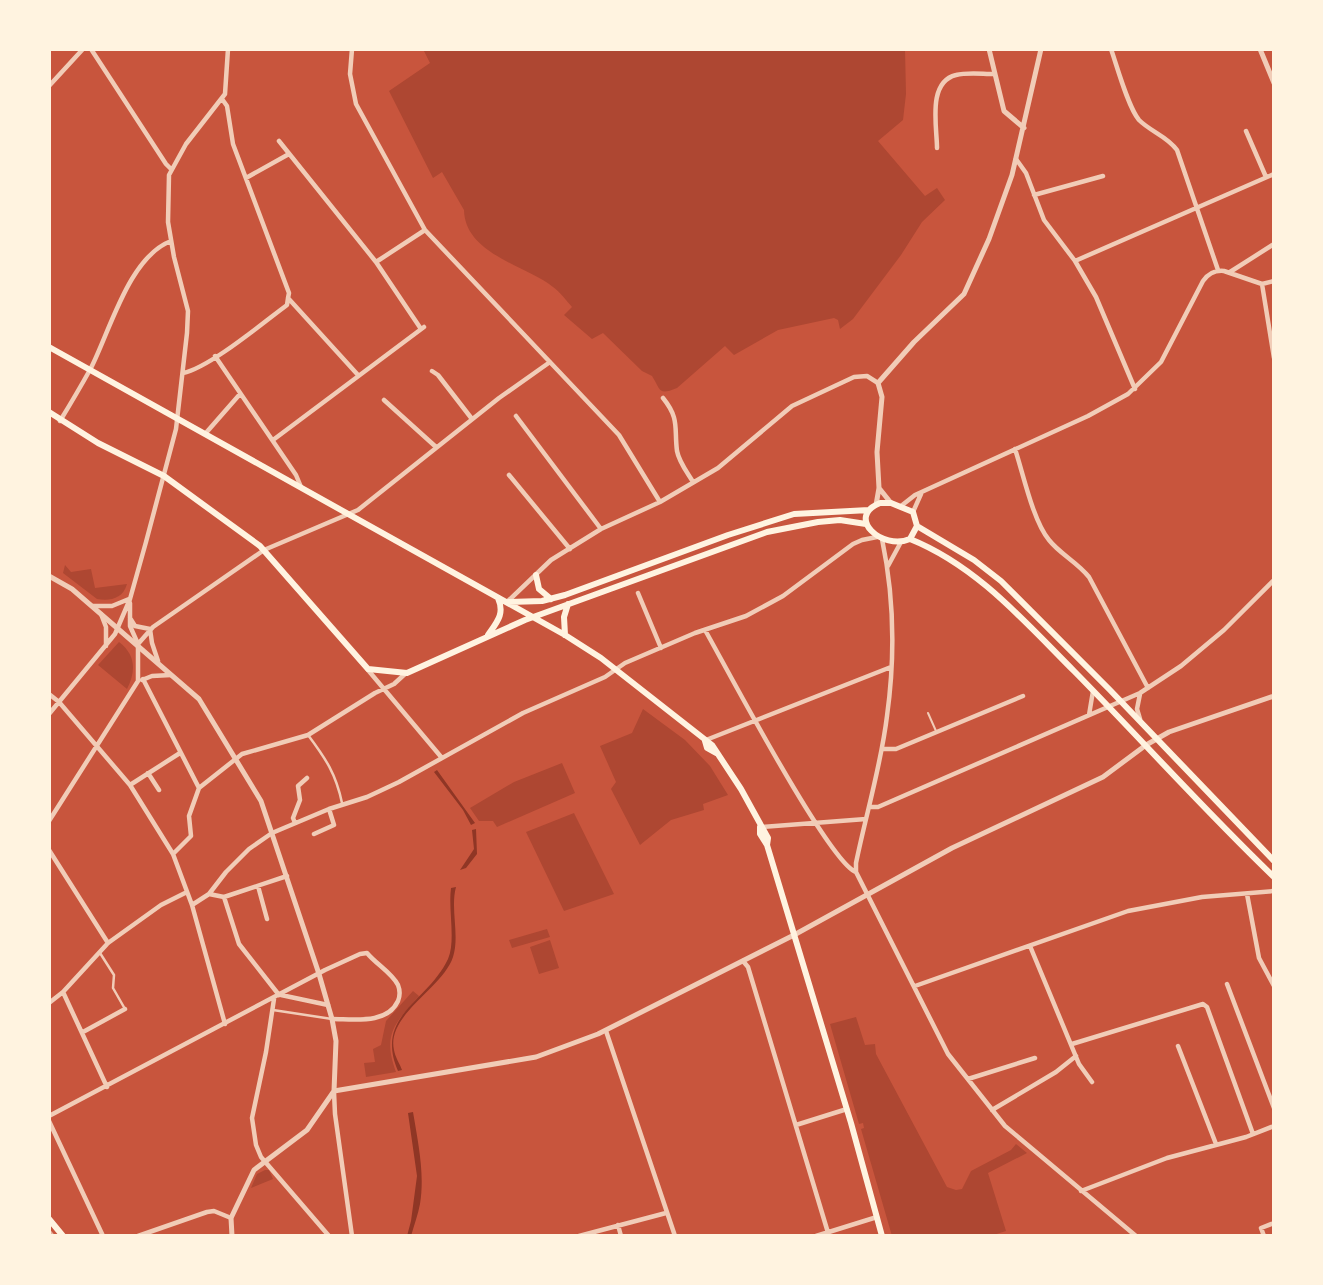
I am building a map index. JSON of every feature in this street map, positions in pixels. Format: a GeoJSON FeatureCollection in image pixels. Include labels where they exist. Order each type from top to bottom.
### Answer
{"type":"FeatureCollection","features":[{"type":"Feature","properties":{"kind":"main road"},"geometry":{"type":"LineString","coordinates":[[49,347],[565,635],[712,745],[741,789],[767,845],[882,1236]]}},
{"type":"Feature","properties":{"kind":"main road"},"geometry":{"type":"LineString","coordinates":[[49,412],[98,443],[164,476],[264,550],[368,669],[407,673],[534,617],[780,528],[841,520],[868,526],[880,538],[901,542],[910,539],[917,526]]}},
{"type":"Feature","properties":{"kind":"main road"},"geometry":{"type":"LineString","coordinates":[[507,602],[551,599],[794,514],[869,510],[876,505],[891,503],[901,506],[913,512],[917,526],[974,559],[1001,581],[1274,861]]}},
{"type":"Feature","properties":{"kind":"main road"},"geometry":{"type":"LineString","coordinates":[[868,526],[869,510]]}},
{"type":"Feature","properties":{"kind":"main road"},"geometry":{"type":"LineString","coordinates":[[910,539],[966,570],[992,590],[1110,707],[1274,877]]}},
{"type":"Feature","properties":{"kind":"main road"},"geometry":{"type":"LineString","coordinates":[[536,575],[539,589],[551,599]]}},
{"type":"Feature","properties":{"kind":"main road"},"geometry":{"type":"LineString","coordinates":[[488,636],[501,617],[497,596]]}},
{"type":"Feature","properties":{"kind":"main road"},"geometry":{"type":"LineString","coordinates":[[565,635],[564,617],[568,604]]}},
{"type":"Feature","properties":{"kind":"main road"},"geometry":{"type":"LineString","coordinates":[[49,1219],[63,1236]]}},
{"type":"Feature","properties":{"kind":"street"},"geometry":{"type":"LineString","coordinates":[[49,86],[83,49]]}},
{"type":"Feature","properties":{"kind":"street"},"geometry":{"type":"LineString","coordinates":[[91,49],[171,169]]}},
{"type":"Feature","properties":{"kind":"street"},"geometry":{"type":"LineString","coordinates":[[49,714],[118,628],[130,599],[164,476],[177,418],[188,311],[171,241],[167,208],[171,169],[186,144],[222,99],[227,86],[228,49]]}},
{"type":"Feature","properties":{"kind":"street"},"geometry":{"type":"LineString","coordinates":[[352,49],[350,74],[356,104],[425,230],[619,435],[660,502]]}},
{"type":"Feature","properties":{"kind":"street"},"geometry":{"type":"LineString","coordinates":[[989,49],[1004,111],[1024,128]]}},
{"type":"Feature","properties":{"kind":"street"},"geometry":{"type":"LineString","coordinates":[[878,383],[914,342],[964,294],[1006,195],[1041,49]]}},
{"type":"Feature","properties":{"kind":"street"},"geometry":{"type":"LineString","coordinates":[[1111,49],[1133,111],[1140,121],[1170,140],[1177,150],[1218,270]]}},
{"type":"Feature","properties":{"kind":"street"},"geometry":{"type":"LineString","coordinates":[[1260,49],[1274,83]]}},
{"type":"Feature","properties":{"kind":"street"},"geometry":{"type":"LineString","coordinates":[[937,148],[936,101],[939,88],[947,78],[957,74],[994,74]]}},
{"type":"Feature","properties":{"kind":"street"},"geometry":{"type":"LineString","coordinates":[[183,373],[190,372],[215,356],[287,304],[289,293],[233,144],[227,106],[222,99]]}},
{"type":"Feature","properties":{"kind":"street"},"geometry":{"type":"LineString","coordinates":[[1246,131],[1266,177]]}},
{"type":"Feature","properties":{"kind":"street"},"geometry":{"type":"LineString","coordinates":[[272,440],[423,328],[376,262],[279,141]]}},
{"type":"Feature","properties":{"kind":"street"},"geometry":{"type":"LineString","coordinates":[[246,178],[289,154]]}},
{"type":"Feature","properties":{"kind":"street"},"geometry":{"type":"LineString","coordinates":[[1015,159],[1026,173],[1044,220],[1075,261],[1096,298],[1135,389]]}},
{"type":"Feature","properties":{"kind":"street"},"geometry":{"type":"LineString","coordinates":[[1075,261],[1274,174]]}},
{"type":"Feature","properties":{"kind":"street"},"geometry":{"type":"LineString","coordinates":[[1034,195],[1103,176]]}},
{"type":"Feature","properties":{"kind":"street"},"geometry":{"type":"LineString","coordinates":[[376,262],[425,230]]}},
{"type":"Feature","properties":{"kind":"street"},"geometry":{"type":"LineString","coordinates":[[60,421],[90,370],[134,274],[164,244],[171,241]]}},
{"type":"Feature","properties":{"kind":"street"},"geometry":{"type":"LineString","coordinates":[[1230,272],[1274,244]]}},
{"type":"Feature","properties":{"kind":"street"},"geometry":{"type":"LineString","coordinates":[[901,506],[910,497],[1099,410],[1135,389],[1161,362],[1203,281],[1218,270],[1262,284],[1274,281]]}},
{"type":"Feature","properties":{"kind":"street"},"geometry":{"type":"LineString","coordinates":[[1262,284],[1274,358]]}},
{"type":"Feature","properties":{"kind":"street"},"geometry":{"type":"LineString","coordinates":[[288,298],[358,375]]}},
{"type":"Feature","properties":{"kind":"street"},"geometry":{"type":"LineString","coordinates":[[215,356],[296,475],[302,488]]}},
{"type":"Feature","properties":{"kind":"street"},"geometry":{"type":"LineString","coordinates":[[138,644],[150,629],[264,550],[358,510],[550,361]]}},
{"type":"Feature","properties":{"kind":"street"},"geometry":{"type":"LineString","coordinates":[[432,371],[472,419]]}},
{"type":"Feature","properties":{"kind":"street"},"geometry":{"type":"LineString","coordinates":[[507,602],[551,560],[601,529],[660,502],[718,468],[784,412],[854,377],[867,376],[878,383],[882,391],[877,452],[879,488],[876,505]]}},
{"type":"Feature","properties":{"kind":"street"},"geometry":{"type":"LineString","coordinates":[[205,434],[240,394]]}},
{"type":"Feature","properties":{"kind":"street"},"geometry":{"type":"LineString","coordinates":[[663,398],[677,423],[679,458],[693,482]]}},
{"type":"Feature","properties":{"kind":"street"},"geometry":{"type":"LineString","coordinates":[[384,400],[436,447]]}},
{"type":"Feature","properties":{"kind":"street"},"geometry":{"type":"LineString","coordinates":[[516,416],[601,529]]}},
{"type":"Feature","properties":{"kind":"street"},"geometry":{"type":"LineString","coordinates":[[1015,449],[1042,531],[1051,543],[1080,566],[1088,577],[1148,688]]}},
{"type":"Feature","properties":{"kind":"street"},"geometry":{"type":"LineString","coordinates":[[509,475],[570,548]]}},
{"type":"Feature","properties":{"kind":"street"},"geometry":{"type":"LineString","coordinates":[[879,488],[891,503]]}},
{"type":"Feature","properties":{"kind":"street"},"geometry":{"type":"LineString","coordinates":[[913,512],[921,493]]}},
{"type":"Feature","properties":{"kind":"street"},"geometry":{"type":"LineString","coordinates":[[862,540],[868,526]]}},
{"type":"Feature","properties":{"kind":"street"},"geometry":{"type":"LineString","coordinates":[[192,905],[209,894],[249,849],[272,833],[388,787],[523,713],[570,694],[661,648],[746,616],[783,596],[841,552],[862,540],[880,538],[887,567],[891,614],[888,715],[856,872]]}},
{"type":"Feature","properties":{"kind":"street"},"geometry":{"type":"LineString","coordinates":[[887,567],[901,542]]}},
{"type":"Feature","properties":{"kind":"street"},"geometry":{"type":"LineString","coordinates":[[49,576],[72,589],[93,606],[199,699],[261,801],[320,974],[332,1019],[336,1041],[335,1114],[352,1236]]}},
{"type":"Feature","properties":{"kind":"street"},"geometry":{"type":"LineString","coordinates":[[869,807],[878,807],[1148,688],[1181,666],[1224,630],[1274,580]]}},
{"type":"Feature","properties":{"kind":"street"},"geometry":{"type":"LineString","coordinates":[[638,593],[661,648]]}},
{"type":"Feature","properties":{"kind":"street"},"geometry":{"type":"LineString","coordinates":[[93,606],[112,606],[130,599]]}},
{"type":"Feature","properties":{"kind":"street"},"geometry":{"type":"LineString","coordinates":[[130,599],[130,626],[138,644],[140,680],[199,788]]}},
{"type":"Feature","properties":{"kind":"street"},"geometry":{"type":"LineString","coordinates":[[101,613],[106,627],[106,646]]}},
{"type":"Feature","properties":{"kind":"street"},"geometry":{"type":"LineString","coordinates":[[129,617],[135,626],[150,629]]}},
{"type":"Feature","properties":{"kind":"street"},"geometry":{"type":"LineString","coordinates":[[150,629],[158,661]]}},
{"type":"Feature","properties":{"kind":"street"},"geometry":{"type":"LineString","coordinates":[[705,630],[815,822],[846,867],[856,872],[948,1054],[1005,1126],[1136,1236]]}},
{"type":"Feature","properties":{"kind":"street"},"geometry":{"type":"LineString","coordinates":[[705,741],[891,667]]}},
{"type":"Feature","properties":{"kind":"street"},"geometry":{"type":"LineString","coordinates":[[368,669],[442,758]]}},
{"type":"Feature","properties":{"kind":"street"},"geometry":{"type":"LineString","coordinates":[[173,854],[191,836],[189,816],[199,788],[235,759],[247,751],[308,735],[375,693],[385,690],[407,673]]}},
{"type":"Feature","properties":{"kind":"street"},"geometry":{"type":"LineString","coordinates":[[49,821],[140,680],[174,675]]}},
{"type":"Feature","properties":{"kind":"street"},"geometry":{"type":"LineString","coordinates":[[1089,715],[1093,691]]}},
{"type":"Feature","properties":{"kind":"street"},"geometry":{"type":"LineString","coordinates":[[1140,692],[1137,709],[1141,723]]}},
{"type":"Feature","properties":{"kind":"street"},"geometry":{"type":"LineString","coordinates":[[49,694],[59,702],[130,785],[173,854],[192,905],[225,1024]]}},
{"type":"Feature","properties":{"kind":"street"},"geometry":{"type":"LineString","coordinates":[[882,749],[896,749],[1023,695]]}},
{"type":"Feature","properties":{"kind":"street"},"geometry":{"type":"LineString","coordinates":[[232,1236],[231,1218],[252,1175],[265,1160],[307,1130],[334,1091],[536,1058],[606,1031],[794,935],[963,842],[1103,778],[1146,745],[1169,732],[1274,696]]}},
{"type":"Feature","properties":{"kind":"street"},"geometry":{"type":"LineString","coordinates":[[308,735],[330,765],[343,805]]}},
{"type":"Feature","properties":{"kind":"street"},"geometry":{"type":"LineString","coordinates":[[130,785],[180,753]]}},
{"type":"Feature","properties":{"kind":"street"},"geometry":{"type":"LineString","coordinates":[[148,773],[159,790]]}},
{"type":"Feature","properties":{"kind":"street"},"geometry":{"type":"LineString","coordinates":[[295,823],[293,818],[300,800],[298,786],[307,778]]}},
{"type":"Feature","properties":{"kind":"street"},"geometry":{"type":"LineString","coordinates":[[314,834],[334,825],[329,809]]}},
{"type":"Feature","properties":{"kind":"street"},"geometry":{"type":"LineString","coordinates":[[760,827],[866,819]]}},
{"type":"Feature","properties":{"kind":"street"},"geometry":{"type":"LineString","coordinates":[[49,850],[108,943]]}},
{"type":"Feature","properties":{"kind":"street"},"geometry":{"type":"LineString","coordinates":[[209,894],[224,897],[287,876]]}},
{"type":"Feature","properties":{"kind":"street"},"geometry":{"type":"LineString","coordinates":[[258,886],[267,919]]}},
{"type":"Feature","properties":{"kind":"street"},"geometry":{"type":"LineString","coordinates":[[915,986],[1128,911],[1202,897],[1274,891]]}},
{"type":"Feature","properties":{"kind":"street"},"geometry":{"type":"LineString","coordinates":[[49,1003],[63,992],[108,943],[161,905],[187,892]]}},
{"type":"Feature","properties":{"kind":"street"},"geometry":{"type":"LineString","coordinates":[[1247,894],[1259,958],[1274,986]]}},
{"type":"Feature","properties":{"kind":"street"},"geometry":{"type":"LineString","coordinates":[[224,897],[239,944],[277,996],[328,1005]]}},
{"type":"Feature","properties":{"kind":"street"},"geometry":{"type":"LineString","coordinates":[[1030,946],[1076,1056],[1092,1082]]}},
{"type":"Feature","properties":{"kind":"street"},"geometry":{"type":"LineString","coordinates":[[83,1032],[125,1009],[113,988],[114,975],[100,952]]}},
{"type":"Feature","properties":{"kind":"street"},"geometry":{"type":"LineString","coordinates":[[103,1236],[49,1118],[360,954],[367,953],[377,965],[389,973],[399,987],[399,998],[393,1009],[384,1016],[373,1019],[332,1019],[272,1010]]}},
{"type":"Feature","properties":{"kind":"street"},"geometry":{"type":"LineString","coordinates":[[743,961],[748,967],[828,1234]]}},
{"type":"Feature","properties":{"kind":"street"},"geometry":{"type":"LineString","coordinates":[[1227,984],[1274,1108]]}},
{"type":"Feature","properties":{"kind":"street"},"geometry":{"type":"LineString","coordinates":[[63,992],[107,1087]]}},
{"type":"Feature","properties":{"kind":"street"},"geometry":{"type":"LineString","coordinates":[[277,996],[252,1118],[256,1145],[265,1160],[329,1236]]}},
{"type":"Feature","properties":{"kind":"street"},"geometry":{"type":"LineString","coordinates":[[1072,1044],[1203,1004],[1207,1007],[1253,1134]]}},
{"type":"Feature","properties":{"kind":"street"},"geometry":{"type":"LineString","coordinates":[[606,1031],[675,1236]]}},
{"type":"Feature","properties":{"kind":"street"},"geometry":{"type":"LineString","coordinates":[[1178,1046],[1216,1144]]}},
{"type":"Feature","properties":{"kind":"street"},"geometry":{"type":"LineString","coordinates":[[992,1110],[1056,1072],[1076,1056]]}},
{"type":"Feature","properties":{"kind":"street"},"geometry":{"type":"LineString","coordinates":[[967,1079],[1035,1058]]}},
{"type":"Feature","properties":{"kind":"street"},"geometry":{"type":"LineString","coordinates":[[796,1125],[847,1110]]}},
{"type":"Feature","properties":{"kind":"street"},"geometry":{"type":"LineString","coordinates":[[1081,1191],[1151,1163],[1273,1129]]}},
{"type":"Feature","properties":{"kind":"street"},"geometry":{"type":"LineString","coordinates":[[138,1236],[207,1212],[221,1213],[231,1218]]}},
{"type":"Feature","properties":{"kind":"street"},"geometry":{"type":"LineString","coordinates":[[579,1236],[666,1213]]}},
{"type":"Feature","properties":{"kind":"street"},"geometry":{"type":"LineString","coordinates":[[816,1236],[877,1217]]}},
{"type":"Feature","properties":{"kind":"street"},"geometry":{"type":"LineString","coordinates":[[1264,1236],[1261,1228],[1274,1223]]}},
{"type":"Feature","properties":{"kind":"street"},"geometry":{"type":"LineString","coordinates":[[618,1225],[621,1236]]}},
{"type":"Feature","properties":{"kind":"lane"},"geometry":{"type":"LineString","coordinates":[[928,713],[936,732]]}},
{"type":"Feature","properties":{"kind":"shaded area"},"geometry":{"type":"Polygon","coordinates":[[[423,49],[905,49],[906,94],[903,120],[878,141],[925,196],[937,188],[945,200],[922,222],[853,319],[840,329],[838,320],[834,318],[778,330],[734,355],[725,346],[677,388],[663,391],[652,376],[642,371],[603,333],[592,339],[564,315],[572,307],[556,289],[498,257],[474,238],[467,225],[464,210],[442,172],[433,178],[389,91],[430,63],[423,49]]]}},
{"type":"Feature","properties":{"kind":"shaded area"},"geometry":{"type":"Polygon","coordinates":[[[65,565],[71,572],[91,569],[95,588],[127,584],[115,598],[97,599],[63,573],[65,565]]]}},
{"type":"Feature","properties":{"kind":"shaded area"},"geometry":{"type":"Polygon","coordinates":[[[119,642],[129,652],[133,664],[127,689],[98,665],[119,642]]]}},
{"type":"Feature","properties":{"kind":"shaded area"},"geometry":{"type":"Polygon","coordinates":[[[643,709],[685,740],[710,766],[728,795],[703,804],[704,810],[671,820],[640,845],[611,789],[616,782],[600,746],[632,733],[643,709]]]}},
{"type":"Feature","properties":{"kind":"shaded area"},"geometry":{"type":"Polygon","coordinates":[[[562,763],[575,793],[497,827],[493,821],[479,821],[470,808],[514,782],[562,763]]]}},
{"type":"Feature","properties":{"kind":"shaded area"},"geometry":{"type":"Polygon","coordinates":[[[437,770],[475,823],[471,825],[434,772],[437,770]]]}},
{"type":"Feature","properties":{"kind":"shaded area"},"geometry":{"type":"Polygon","coordinates":[[[574,813],[614,894],[564,911],[526,832],[574,813]]]}},
{"type":"Feature","properties":{"kind":"shaded area"},"geometry":{"type":"Polygon","coordinates":[[[476,829],[477,854],[466,868],[460,870],[474,849],[472,830],[476,829]]]}},
{"type":"Feature","properties":{"kind":"shaded area"},"geometry":{"type":"Polygon","coordinates":[[[456,887],[456,940],[453,957],[438,980],[398,1025],[394,1037],[395,1053],[402,1070],[398,1071],[392,1052],[393,1036],[398,1022],[406,1010],[439,974],[448,959],[451,943],[451,888],[456,887]]]}},
{"type":"Feature","properties":{"kind":"shaded area"},"geometry":{"type":"Polygon","coordinates":[[[547,929],[550,937],[512,948],[509,940],[547,929]]]}},
{"type":"Feature","properties":{"kind":"shaded area"},"geometry":{"type":"Polygon","coordinates":[[[550,940],[559,968],[539,974],[530,947],[550,940]]]}},
{"type":"Feature","properties":{"kind":"shaded area"},"geometry":{"type":"Polygon","coordinates":[[[413,991],[419,996],[397,1022],[391,1038],[390,1048],[396,1072],[366,1077],[364,1063],[375,1062],[373,1049],[381,1045],[386,1021],[413,991]]]}},
{"type":"Feature","properties":{"kind":"shaded area"},"geometry":{"type":"Polygon","coordinates":[[[856,1017],[865,1045],[875,1044],[876,1054],[947,1187],[962,1189],[971,1171],[1011,1150],[1016,1144],[1027,1153],[988,1173],[1006,1231],[990,1236],[892,1236],[861,1129],[864,1128],[863,1123],[859,1124],[830,1024],[856,1017]]]}},
{"type":"Feature","properties":{"kind":"shaded area"},"geometry":{"type":"Polygon","coordinates":[[[413,1112],[422,1181],[419,1208],[411,1236],[407,1236],[417,1176],[408,1113],[413,1112]]]}},
{"type":"Feature","properties":{"kind":"shaded area"},"geometry":{"type":"Polygon","coordinates":[[[269,1170],[273,1179],[251,1188],[257,1174],[269,1170]]]}},
{"type":"Feature","properties":{"kind":"tram line"},"geometry":{"type":"LineString","coordinates":[[49,1230],[54,1236]]}}]}
